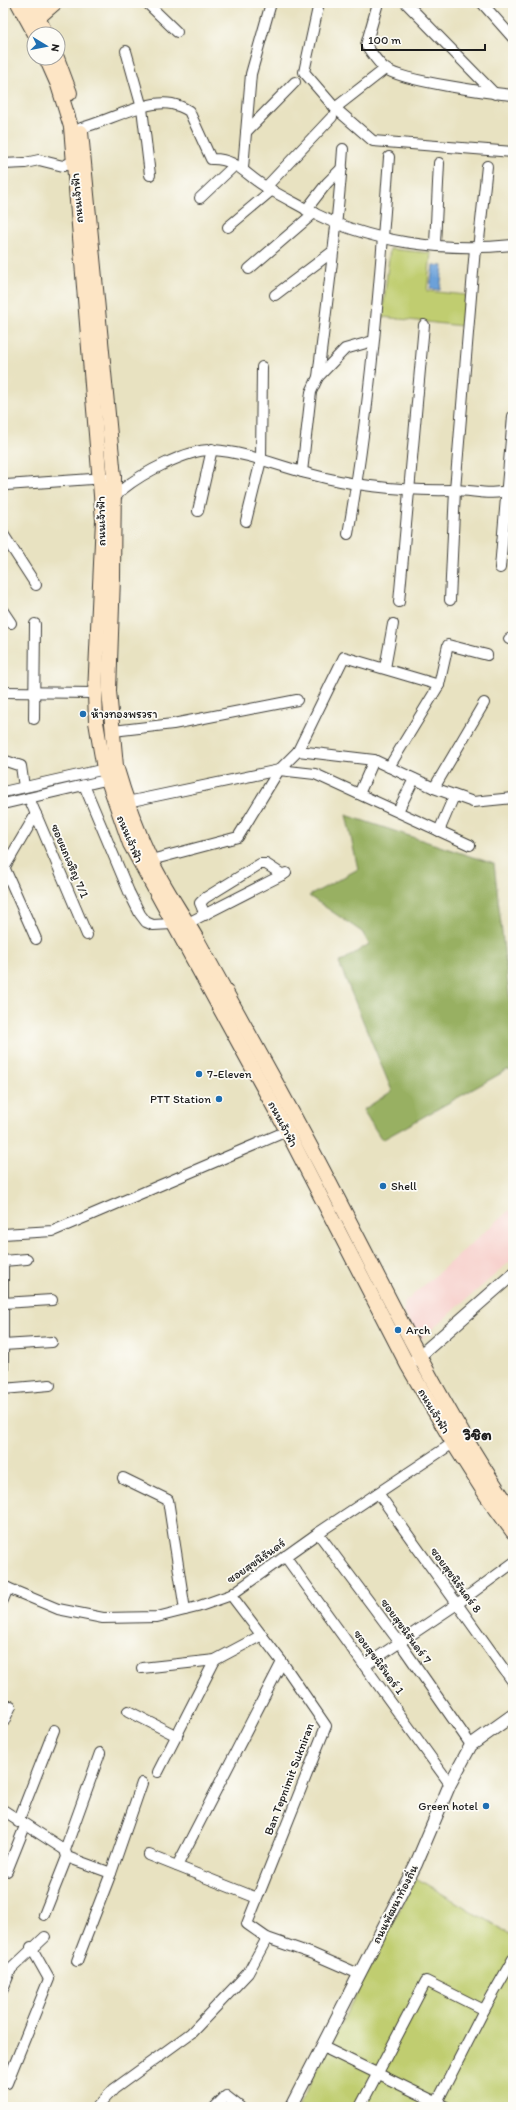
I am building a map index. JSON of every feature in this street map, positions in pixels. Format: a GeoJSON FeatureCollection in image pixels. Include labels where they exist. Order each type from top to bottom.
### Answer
{"type":"FeatureCollection","features":[{"type":"Feature","properties":{"kind":"main road"},"geometry":{"type":"LineString","coordinates":[[18,3],[35,25]]}},
{"type":"Feature","properties":{"kind":"main road"},"geometry":{"type":"LineString","coordinates":[[31,3],[35,25]]}},
{"type":"Feature","properties":{"kind":"main road"},"geometry":{"type":"LineString","coordinates":[[35,25],[55,3]]}},
{"type":"Feature","properties":{"kind":"main road","name":"ถนนเจ้าฟ้า"},"geometry":{"type":"LineString","coordinates":[[50,66],[58,85],[71,127],[107,477],[114,501],[109,691],[113,731],[112,773],[127,802],[151,860],[188,923],[329,1180],[371,1264],[459,1430],[513,1512]]}},
{"type":"Feature","properties":{"kind":"main road","name":"ถนนเจ้าฟ้า"},"geometry":{"type":"LineString","coordinates":[[60,66],[81,128],[107,477],[103,520],[95,692],[96,722],[112,773],[130,844],[172,924],[287,1131],[408,1366],[453,1443],[486,1495],[513,1532]]}},
{"type":"Feature","properties":{"kind":"street"},"geometry":{"type":"LineString","coordinates":[[147,3],[177,32]]}},
{"type":"Feature","properties":{"kind":"street"},"geometry":{"type":"LineString","coordinates":[[200,198],[239,167],[246,132],[251,74],[271,3]]}},
{"type":"Feature","properties":{"kind":"street"},"geometry":{"type":"LineString","coordinates":[[319,3],[304,72],[334,113],[373,141],[513,152]]}},
{"type":"Feature","properties":{"kind":"street"},"geometry":{"type":"LineString","coordinates":[[378,3],[366,45],[385,69],[400,76],[495,94],[513,95]]}},
{"type":"Feature","properties":{"kind":"street"},"geometry":{"type":"LineString","coordinates":[[406,3],[495,94]]}},
{"type":"Feature","properties":{"kind":"street"},"geometry":{"type":"LineString","coordinates":[[482,3],[513,38]]}},
{"type":"Feature","properties":{"kind":"street"},"geometry":{"type":"LineString","coordinates":[[126,51],[142,108],[150,176]]}},
{"type":"Feature","properties":{"kind":"street"},"geometry":{"type":"LineString","coordinates":[[228,228],[269,188],[334,113],[385,69]]}},
{"type":"Feature","properties":{"kind":"street"},"geometry":{"type":"LineString","coordinates":[[246,132],[295,82]]}},
{"type":"Feature","properties":{"kind":"street"},"geometry":{"type":"LineString","coordinates":[[81,128],[155,104],[172,104],[189,110],[211,159],[222,159],[239,167],[269,188],[310,211],[338,224],[383,239],[477,248],[513,245]]}},
{"type":"Feature","properties":{"kind":"street"},"geometry":{"type":"LineString","coordinates":[[302,472],[311,392],[318,377],[332,252],[338,224],[343,149]]}},
{"type":"Feature","properties":{"kind":"street"},"geometry":{"type":"LineString","coordinates":[[348,534],[357,485],[373,341],[389,157]]}},
{"type":"Feature","properties":{"kind":"street"},"geometry":{"type":"LineString","coordinates":[[3,164],[25,163],[39,160],[63,166],[74,161]]}},
{"type":"Feature","properties":{"kind":"street"},"geometry":{"type":"LineString","coordinates":[[435,244],[439,163]]}},
{"type":"Feature","properties":{"kind":"street"},"geometry":{"type":"LineString","coordinates":[[450,600],[455,490],[477,248],[487,166]]}},
{"type":"Feature","properties":{"kind":"street"},"geometry":{"type":"LineString","coordinates":[[249,269],[310,211],[327,182],[342,168]]}},
{"type":"Feature","properties":{"kind":"street"},"geometry":{"type":"LineString","coordinates":[[275,295],[332,252]]}},
{"type":"Feature","properties":{"kind":"street"},"geometry":{"type":"LineString","coordinates":[[399,602],[424,325]]}},
{"type":"Feature","properties":{"kind":"street"},"geometry":{"type":"LineString","coordinates":[[318,377],[345,349],[373,341]]}},
{"type":"Feature","properties":{"kind":"street"},"geometry":{"type":"LineString","coordinates":[[246,521],[261,460],[262,367]]}},
{"type":"Feature","properties":{"kind":"street"},"geometry":{"type":"LineString","coordinates":[[500,568],[510,490],[513,416]]}},
{"type":"Feature","properties":{"kind":"street"},"geometry":{"type":"LineString","coordinates":[[114,501],[122,490],[176,458],[212,450],[261,460],[302,472],[357,485],[430,492],[455,490],[497,494],[510,490]]}},
{"type":"Feature","properties":{"kind":"street"},"geometry":{"type":"LineString","coordinates":[[198,512],[212,450]]}},
{"type":"Feature","properties":{"kind":"street"},"geometry":{"type":"LineString","coordinates":[[3,487],[6,485],[107,477]]}},
{"type":"Feature","properties":{"kind":"street"},"geometry":{"type":"LineString","coordinates":[[3,534],[36,584]]}},
{"type":"Feature","properties":{"kind":"street"},"geometry":{"type":"LineString","coordinates":[[3,611],[11,623]]}},
{"type":"Feature","properties":{"kind":"street"},"geometry":{"type":"LineString","coordinates":[[34,720],[35,624]]}},
{"type":"Feature","properties":{"kind":"street"},"geometry":{"type":"LineString","coordinates":[[385,668],[393,624]]}},
{"type":"Feature","properties":{"kind":"street"},"geometry":{"type":"LineString","coordinates":[[389,767],[439,685],[448,645],[488,655]]}},
{"type":"Feature","properties":{"kind":"street"},"geometry":{"type":"LineString","coordinates":[[151,860],[238,838],[279,770],[298,751],[344,657],[439,685]]}},
{"type":"Feature","properties":{"kind":"street"},"geometry":{"type":"LineString","coordinates":[[3,692],[95,692]]}},
{"type":"Feature","properties":{"kind":"street"},"geometry":{"type":"LineString","coordinates":[[113,731],[173,724],[297,700]]}},
{"type":"Feature","properties":{"kind":"street"},"geometry":{"type":"LineString","coordinates":[[434,788],[484,702]]}},
{"type":"Feature","properties":{"kind":"street"},"geometry":{"type":"LineString","coordinates":[[298,751],[374,760],[434,788],[473,802],[513,798]]}},
{"type":"Feature","properties":{"kind":"street"},"geometry":{"type":"LineString","coordinates":[[3,760],[21,766],[24,787]]}},
{"type":"Feature","properties":{"kind":"street"},"geometry":{"type":"LineString","coordinates":[[359,794],[374,760]]}},
{"type":"Feature","properties":{"kind":"street"},"geometry":{"type":"LineString","coordinates":[[127,802],[279,770],[315,774],[470,844]]}},
{"type":"Feature","properties":{"kind":"street"},"geometry":{"type":"LineString","coordinates":[[3,804],[84,785],[112,773]]}},
{"type":"Feature","properties":{"kind":"street"},"geometry":{"type":"LineString","coordinates":[[3,792],[24,787],[112,773]]}},
{"type":"Feature","properties":{"kind":"street"},"geometry":{"type":"LineString","coordinates":[[398,811],[414,779]]}},
{"type":"Feature","properties":{"kind":"street"},"geometry":{"type":"LineString","coordinates":[[84,785],[128,892],[140,914],[146,922],[153,924],[172,924]]}},
{"type":"Feature","properties":{"kind":"street"},"geometry":{"type":"LineString","coordinates":[[439,831],[454,796]]}},
{"type":"Feature","properties":{"kind":"street","name":"ซอยผถเจริญ 7/1"},"geometry":{"type":"LineString","coordinates":[[29,798],[87,935]]}},
{"type":"Feature","properties":{"kind":"street"},"geometry":{"type":"LineString","coordinates":[[36,814],[4,869],[36,939]]}},
{"type":"Feature","properties":{"kind":"street"},"geometry":{"type":"LineString","coordinates":[[188,923],[205,915],[284,874],[266,864],[260,864],[205,898],[200,903],[205,915]]}},
{"type":"Feature","properties":{"kind":"street"},"geometry":{"type":"LineString","coordinates":[[3,1234],[52,1231],[287,1131]]}},
{"type":"Feature","properties":{"kind":"street"},"geometry":{"type":"LineString","coordinates":[[3,1370],[3,1260],[27,1259]]}},
{"type":"Feature","properties":{"kind":"street"},"geometry":{"type":"LineString","coordinates":[[408,1366],[513,1274]]}},
{"type":"Feature","properties":{"kind":"street"},"geometry":{"type":"LineString","coordinates":[[4,1303],[52,1300]]}},
{"type":"Feature","properties":{"kind":"street"},"geometry":{"type":"LineString","coordinates":[[4,1345],[52,1342]]}},
{"type":"Feature","properties":{"kind":"street"},"geometry":{"type":"LineString","coordinates":[[3,1389],[50,1385]]}},
{"type":"Feature","properties":{"kind":"street","name":"ซอยสุขนิรันดร์"},"geometry":{"type":"LineString","coordinates":[[5,1587],[58,1609],[103,1618],[157,1617],[185,1610],[231,1595],[318,1533],[453,1443]]}},
{"type":"Feature","properties":{"kind":"street"},"geometry":{"type":"LineString","coordinates":[[123,1478],[168,1500],[185,1610]]}},
{"type":"Feature","properties":{"kind":"street","name":"ซอยสุขนิรันดร์ 8"},"geometry":{"type":"LineString","coordinates":[[378,1493],[513,1682]]}},
{"type":"Feature","properties":{"kind":"street","name":"ซอยสุขนิรันดร์ 7"},"geometry":{"type":"LineString","coordinates":[[318,1533],[400,1643],[471,1745]]}},
{"type":"Feature","properties":{"kind":"street","name":"ซอยสุขนิรันดร์ 1"},"geometry":{"type":"LineString","coordinates":[[285,1556],[366,1665],[450,1784]]}},
{"type":"Feature","properties":{"kind":"street"},"geometry":{"type":"LineString","coordinates":[[366,1665],[457,1604],[513,1563]]}},
{"type":"Feature","properties":{"kind":"street"},"geometry":{"type":"LineString","coordinates":[[3,1600],[5,1587]]}},
{"type":"Feature","properties":{"kind":"street","name":"Ban Tepnimit Sukniran"},"geometry":{"type":"LineString","coordinates":[[231,1595],[282,1662],[326,1726],[247,1924],[267,1938]]}},
{"type":"Feature","properties":{"kind":"street"},"geometry":{"type":"LineString","coordinates":[[142,1668],[215,1660],[262,1635]]}},
{"type":"Feature","properties":{"kind":"street"},"geometry":{"type":"LineString","coordinates":[[158,1772],[215,1660]]}},
{"type":"Feature","properties":{"kind":"street"},"geometry":{"type":"LineString","coordinates":[[177,1866],[282,1662]]}},
{"type":"Feature","properties":{"kind":"street"},"geometry":{"type":"LineString","coordinates":[[3,1721],[11,1706]]}},
{"type":"Feature","properties":{"kind":"street"},"geometry":{"type":"LineString","coordinates":[[128,1712],[177,1736]]}},
{"type":"Feature","properties":{"kind":"street","name":"ถนนพัฒนาท้องถิ่น"},"geometry":{"type":"LineString","coordinates":[[291,2107],[416,1864],[450,1784],[471,1745],[513,1715]]}},
{"type":"Feature","properties":{"kind":"street"},"geometry":{"type":"LineString","coordinates":[[7,1871],[54,1730]]}},
{"type":"Feature","properties":{"kind":"street"},"geometry":{"type":"LineString","coordinates":[[44,1915],[100,1752]]}},
{"type":"Feature","properties":{"kind":"street"},"geometry":{"type":"LineString","coordinates":[[77,1962],[111,1873],[142,1784]]}},
{"type":"Feature","properties":{"kind":"street"},"geometry":{"type":"LineString","coordinates":[[3,1810],[66,1854],[111,1873]]}},
{"type":"Feature","properties":{"kind":"street"},"geometry":{"type":"LineString","coordinates":[[149,1855],[257,1898]]}},
{"type":"Feature","properties":{"kind":"street"},"geometry":{"type":"LineString","coordinates":[[3,1989],[11,1969],[31,1947],[45,1937]]}},
{"type":"Feature","properties":{"kind":"street"},"geometry":{"type":"LineString","coordinates":[[97,2107],[114,2089],[191,2033],[248,1973],[267,1938],[313,1954],[359,1974]]}},
{"type":"Feature","properties":{"kind":"street"},"geometry":{"type":"LineString","coordinates":[[3,2082],[8,2082],[49,1979],[31,1947]]}},
{"type":"Feature","properties":{"kind":"street"},"geometry":{"type":"LineString","coordinates":[[323,2047],[442,2105],[484,2010],[513,1959]]}},
{"type":"Feature","properties":{"kind":"street"},"geometry":{"type":"LineString","coordinates":[[360,2107],[426,1981],[484,2010]]}},
{"type":"Feature","properties":{"kind":"street"},"geometry":{"type":"LineString","coordinates":[[215,2107],[226,2096],[240,2107]]}},
{"type":"Feature","properties":{"kind":"shaded area"},"geometry":{"type":"Polygon","coordinates":[[[513,1207],[513,1259],[421,1339],[403,1312],[405,1302],[513,1207]]]}},
{"type":"Feature","properties":{"kind":"green space"},"geometry":{"type":"Polygon","coordinates":[[[390,249],[431,253],[427,291],[466,295],[462,326],[382,317],[390,249]]]}},
{"type":"Feature","properties":{"kind":"green space"},"geometry":{"type":"Polygon","coordinates":[[[346,815],[494,864],[513,1027],[513,1071],[507,1070],[382,1140],[363,1110],[392,1091],[339,963],[369,944],[362,932],[309,896],[358,869],[346,815]]]}},
{"type":"Feature","properties":{"kind":"green space"},"geometry":{"type":"Polygon","coordinates":[[[416,1878],[513,1936],[513,2107],[298,2107],[416,1878]]]}},
{"type":"Feature","properties":{"kind":"water"},"geometry":{"type":"Polygon","coordinates":[[[433,265],[443,266],[440,290],[430,289],[433,265]]]}},
{"type":"Feature","properties":{"kind":"place","name":"ห้างทองพรวรา"},"geometry":{"type":"Point","coordinates":[83,714]}},
{"type":"Feature","properties":{"kind":"place","name":"7-Eleven"},"geometry":{"type":"Point","coordinates":[199,1074]}},
{"type":"Feature","properties":{"kind":"place","name":"PTT Station"},"geometry":{"type":"Point","coordinates":[219,1099]}},
{"type":"Feature","properties":{"kind":"place","name":"Shell"},"geometry":{"type":"Point","coordinates":[383,1186]}},
{"type":"Feature","properties":{"kind":"place","name":"Arch"},"geometry":{"type":"Point","coordinates":[398,1330]}},
{"type":"Feature","properties":{"kind":"place","name":"Green hotel"},"geometry":{"type":"Point","coordinates":[486,1806]}},
{"type":"Feature","properties":{"kind":"district","name":"วิชิต"},"geometry":{"type":"Point","coordinates":[478,1434]}}]}
